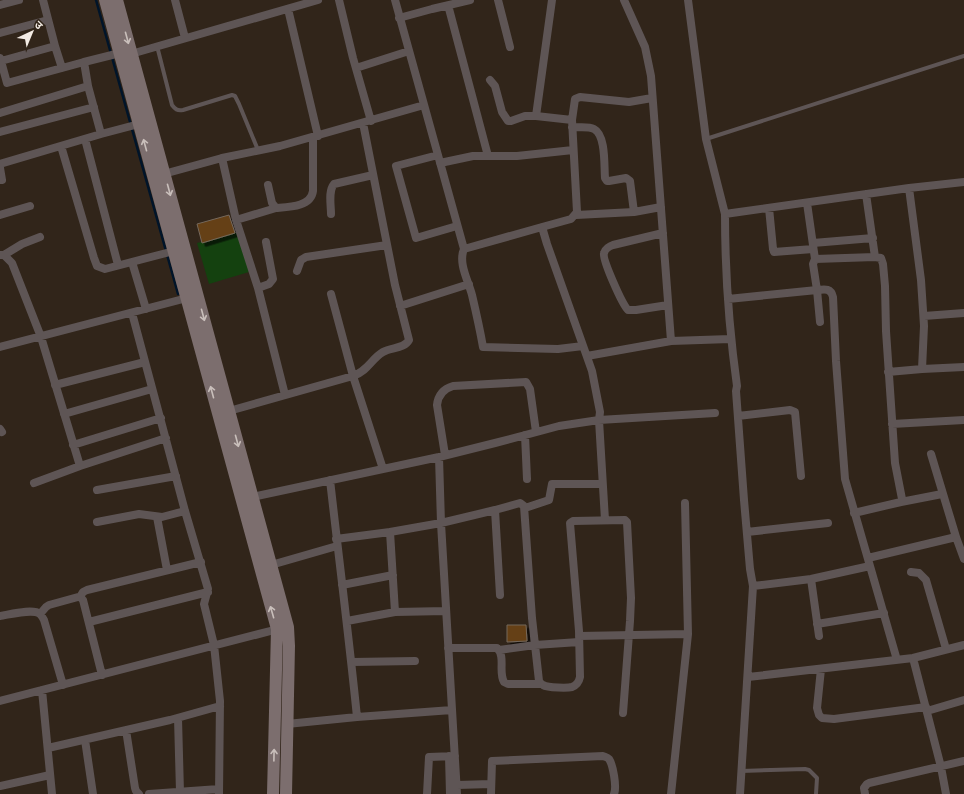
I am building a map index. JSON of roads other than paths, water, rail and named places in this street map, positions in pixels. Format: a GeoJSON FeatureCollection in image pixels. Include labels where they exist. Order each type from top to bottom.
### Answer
{"type":"FeatureCollection","features":[{"type":"Feature","properties":{"kind":"street"},"geometry":{"type":"LineString","coordinates":[[0,6],[19,0]]}},
{"type":"Feature","properties":{"kind":"street"},"geometry":{"type":"LineString","coordinates":[[43,0],[62,68]]}},
{"type":"Feature","properties":{"kind":"street"},"geometry":{"type":"LineString","coordinates":[[105,0],[125,54],[159,176],[229,411],[246,498],[271,565],[282,628],[273,794]]}},
{"type":"Feature","properties":{"kind":"street"},"geometry":{"type":"LineString","coordinates":[[117,0],[125,54],[139,124],[159,176],[174,251],[186,298],[246,498],[282,628],[289,646],[286,794]]}},
{"type":"Feature","properties":{"kind":"street"},"geometry":{"type":"LineString","coordinates":[[175,0],[185,38]]}},
{"type":"Feature","properties":{"kind":"street"},"geometry":{"type":"LineString","coordinates":[[55,46],[0,60],[4,84],[84,62],[157,46],[318,0]]}},
{"type":"Feature","properties":{"kind":"street"},"geometry":{"type":"LineString","coordinates":[[229,411],[353,376],[365,370],[384,352],[402,346],[409,340],[400,306],[373,175],[367,122],[356,68],[339,0]]}},
{"type":"Feature","properties":{"kind":"street"},"geometry":{"type":"LineString","coordinates":[[395,0],[464,249],[462,254],[463,264],[483,347],[558,349],[584,346]]}},
{"type":"Feature","properties":{"kind":"street"},"geometry":{"type":"LineString","coordinates":[[399,18],[470,0]]}},
{"type":"Feature","properties":{"kind":"street"},"geometry":{"type":"LineString","coordinates":[[498,0],[510,47]]}},
{"type":"Feature","properties":{"kind":"street"},"geometry":{"type":"LineString","coordinates":[[536,116],[552,0]]}},
{"type":"Feature","properties":{"kind":"street"},"geometry":{"type":"LineString","coordinates":[[624,0],[645,47],[651,76],[671,341]]}},
{"type":"Feature","properties":{"kind":"street"},"geometry":{"type":"LineString","coordinates":[[688,0],[706,138],[725,214],[726,270],[730,339],[737,386],[736,391],[747,532],[753,586],[740,794]]}},
{"type":"Feature","properties":{"kind":"street"},"geometry":{"type":"LineString","coordinates":[[448,5],[488,156]]}},
{"type":"Feature","properties":{"kind":"street"},"geometry":{"type":"LineString","coordinates":[[236,220],[276,208],[305,203],[311,198],[313,191],[316,136],[288,9]]}},
{"type":"Feature","properties":{"kind":"street"},"geometry":{"type":"LineString","coordinates":[[0,33],[48,20]]}},
{"type":"Feature","properties":{"kind":"street"},"geometry":{"type":"LineString","coordinates":[[356,68],[409,51]]}},
{"type":"Feature","properties":{"kind":"street"},"geometry":{"type":"LineString","coordinates":[[84,62],[88,86],[101,134]]}},
{"type":"Feature","properties":{"kind":"street"},"geometry":{"type":"LineString","coordinates":[[490,80],[495,86],[502,112],[506,119],[511,121],[525,116],[536,116],[591,128],[600,134],[605,178],[607,181],[626,178],[630,181],[634,212]]}},
{"type":"Feature","properties":{"kind":"street"},"geometry":{"type":"LineString","coordinates":[[0,113],[88,86]]}},
{"type":"Feature","properties":{"kind":"street"},"geometry":{"type":"LineString","coordinates":[[464,249],[571,219],[576,214],[577,209],[572,124],[573,102],[577,98],[629,102],[652,98]]}},
{"type":"Feature","properties":{"kind":"street"},"geometry":{"type":"LineString","coordinates":[[159,176],[222,158],[258,151],[316,136],[424,105]]}},
{"type":"Feature","properties":{"kind":"street"},"geometry":{"type":"LineString","coordinates":[[0,132],[94,107]]}},
{"type":"Feature","properties":{"kind":"street"},"geometry":{"type":"LineString","coordinates":[[0,164],[139,124]]}},
{"type":"Feature","properties":{"kind":"street"},"geometry":{"type":"LineString","coordinates":[[86,139],[118,265]]}},
{"type":"Feature","properties":{"kind":"street"},"geometry":{"type":"LineString","coordinates":[[61,146],[97,266],[105,269],[174,251]]}},
{"type":"Feature","properties":{"kind":"street"},"geometry":{"type":"LineString","coordinates":[[457,226],[416,238],[396,166],[439,159],[473,156],[517,156],[573,150]]}},
{"type":"Feature","properties":{"kind":"street"},"geometry":{"type":"LineString","coordinates":[[222,158],[236,220],[258,288],[285,396]]}},
{"type":"Feature","properties":{"kind":"street"},"geometry":{"type":"LineString","coordinates":[[0,168],[2,180],[0,180]]}},
{"type":"Feature","properties":{"kind":"street"},"geometry":{"type":"LineString","coordinates":[[331,214],[330,193],[334,184],[373,175]]}},
{"type":"Feature","properties":{"kind":"street"},"geometry":{"type":"LineString","coordinates":[[725,214],[909,188],[964,182]]}},
{"type":"Feature","properties":{"kind":"street"},"geometry":{"type":"LineString","coordinates":[[268,185],[272,203],[276,208]]}},
{"type":"Feature","properties":{"kind":"street"},"geometry":{"type":"LineString","coordinates":[[909,188],[921,280],[924,316],[922,369]]}},
{"type":"Feature","properties":{"kind":"street"},"geometry":{"type":"LineString","coordinates":[[866,194],[875,257]]}},
{"type":"Feature","properties":{"kind":"street"},"geometry":{"type":"LineString","coordinates":[[807,202],[815,259],[813,264],[818,290],[820,322]]}},
{"type":"Feature","properties":{"kind":"street"},"geometry":{"type":"LineString","coordinates":[[0,215],[30,206]]}},
{"type":"Feature","properties":{"kind":"street"},"geometry":{"type":"LineString","coordinates":[[576,214],[634,212],[661,207]]}},
{"type":"Feature","properties":{"kind":"street"},"geometry":{"type":"LineString","coordinates":[[769,208],[774,252],[873,238]]}},
{"type":"Feature","properties":{"kind":"street"},"geometry":{"type":"LineString","coordinates":[[542,227],[592,371],[600,412],[598,420],[605,520]]}},
{"type":"Feature","properties":{"kind":"street"},"geometry":{"type":"LineString","coordinates":[[663,233],[613,245],[606,249],[603,257],[628,310],[668,305]]}},
{"type":"Feature","properties":{"kind":"street"},"geometry":{"type":"LineString","coordinates":[[40,237],[22,244],[2,255],[12,263],[41,337],[80,466]]}},
{"type":"Feature","properties":{"kind":"street"},"geometry":{"type":"LineString","coordinates":[[258,288],[269,284],[273,279],[266,242]]}},
{"type":"Feature","properties":{"kind":"street"},"geometry":{"type":"LineString","coordinates":[[297,271],[301,260],[306,257],[387,245]]}},
{"type":"Feature","properties":{"kind":"street"},"geometry":{"type":"LineString","coordinates":[[815,259],[881,258],[883,264],[892,424],[896,471],[902,494],[901,502]]}},
{"type":"Feature","properties":{"kind":"street"},"geometry":{"type":"LineString","coordinates":[[132,262],[146,309]]}},
{"type":"Feature","properties":{"kind":"street"},"geometry":{"type":"LineString","coordinates":[[400,306],[469,284]]}},
{"type":"Feature","properties":{"kind":"street"},"geometry":{"type":"LineString","coordinates":[[728,299],[818,290],[829,290],[832,294],[844,469],[854,513],[897,660]]}},
{"type":"Feature","properties":{"kind":"street"},"geometry":{"type":"LineString","coordinates":[[331,294],[353,376],[383,469]]}},
{"type":"Feature","properties":{"kind":"street"},"geometry":{"type":"LineString","coordinates":[[0,347],[186,298]]}},
{"type":"Feature","properties":{"kind":"street"},"geometry":{"type":"LineString","coordinates":[[924,316],[964,312]]}},
{"type":"Feature","properties":{"kind":"street"},"geometry":{"type":"LineString","coordinates":[[132,313],[208,589],[204,604],[214,645],[220,706],[219,792],[149,794]]}},
{"type":"Feature","properties":{"kind":"street"},"geometry":{"type":"LineString","coordinates":[[587,356],[671,341],[730,339]]}},
{"type":"Feature","properties":{"kind":"street"},"geometry":{"type":"LineString","coordinates":[[55,385],[145,362]]}},
{"type":"Feature","properties":{"kind":"street"},"geometry":{"type":"LineString","coordinates":[[888,372],[964,367]]}},
{"type":"Feature","properties":{"kind":"street"},"geometry":{"type":"LineString","coordinates":[[450,794],[452,710],[441,524],[442,456],[437,405],[438,399],[442,392],[452,386],[526,382],[530,389],[536,432]]}},
{"type":"Feature","properties":{"kind":"street"},"geometry":{"type":"LineString","coordinates":[[64,414],[152,389]]}},
{"type":"Feature","properties":{"kind":"street"},"geometry":{"type":"LineString","coordinates":[[738,416],[790,410],[795,412],[801,476]]}},
{"type":"Feature","properties":{"kind":"street"},"geometry":{"type":"LineString","coordinates":[[246,498],[442,456],[560,426],[598,420],[715,413]]}},
{"type":"Feature","properties":{"kind":"street"},"geometry":{"type":"LineString","coordinates":[[73,445],[160,418]]}},
{"type":"Feature","properties":{"kind":"street"},"geometry":{"type":"LineString","coordinates":[[892,424],[964,420]]}},
{"type":"Feature","properties":{"kind":"street"},"geometry":{"type":"LineString","coordinates":[[525,435],[527,479]]}},
{"type":"Feature","properties":{"kind":"street"},"geometry":{"type":"LineString","coordinates":[[34,483],[49,479],[80,466],[166,438]]}},
{"type":"Feature","properties":{"kind":"street"},"geometry":{"type":"LineString","coordinates":[[931,454],[942,494],[964,559]]}},
{"type":"Feature","properties":{"kind":"street"},"geometry":{"type":"LineString","coordinates":[[97,490],[176,476]]}},
{"type":"Feature","properties":{"kind":"street"},"geometry":{"type":"LineString","coordinates":[[330,480],[352,662],[357,717]]}},
{"type":"Feature","properties":{"kind":"street"},"geometry":{"type":"LineString","coordinates":[[525,508],[549,500],[552,484],[602,484]]}},
{"type":"Feature","properties":{"kind":"street"},"geometry":{"type":"LineString","coordinates":[[854,513],[942,494]]}},
{"type":"Feature","properties":{"kind":"street"},"geometry":{"type":"LineString","coordinates":[[271,565],[337,542],[441,524],[520,503],[523,504],[525,508],[532,618],[539,681],[541,684]]}},
{"type":"Feature","properties":{"kind":"street"},"geometry":{"type":"LineString","coordinates":[[671,794],[688,634],[685,503]]}},
{"type":"Feature","properties":{"kind":"street"},"geometry":{"type":"LineString","coordinates":[[97,522],[139,514],[157,517],[167,516],[186,510]]}},
{"type":"Feature","properties":{"kind":"street"},"geometry":{"type":"LineString","coordinates":[[495,510],[500,595]]}},
{"type":"Feature","properties":{"kind":"street"},"geometry":{"type":"LineString","coordinates":[[157,517],[168,570]]}},
{"type":"Feature","properties":{"kind":"street"},"geometry":{"type":"LineString","coordinates":[[499,650],[501,656],[502,678],[504,682],[508,684],[541,684],[568,688],[574,686],[578,682],[580,677],[579,639],[570,523],[574,521],[625,520],[628,523],[631,598],[623,713]]}},
{"type":"Feature","properties":{"kind":"street"},"geometry":{"type":"LineString","coordinates":[[747,532],[828,522]]}},
{"type":"Feature","properties":{"kind":"street"},"geometry":{"type":"LineString","coordinates":[[390,532],[395,612]]}},
{"type":"Feature","properties":{"kind":"street"},"geometry":{"type":"LineString","coordinates":[[753,586],[811,580],[956,537]]}},
{"type":"Feature","properties":{"kind":"street"},"geometry":{"type":"LineString","coordinates":[[40,614],[49,605],[80,597],[86,590],[201,562]]}},
{"type":"Feature","properties":{"kind":"street"},"geometry":{"type":"LineString","coordinates":[[911,572],[919,573],[926,580],[946,650]]}},
{"type":"Feature","properties":{"kind":"street"},"geometry":{"type":"LineString","coordinates":[[342,585],[393,575]]}},
{"type":"Feature","properties":{"kind":"street"},"geometry":{"type":"LineString","coordinates":[[811,580],[819,636]]}},
{"type":"Feature","properties":{"kind":"street"},"geometry":{"type":"LineString","coordinates":[[89,622],[208,592]]}},
{"type":"Feature","properties":{"kind":"street"},"geometry":{"type":"LineString","coordinates":[[80,597],[83,600],[102,675]]}},
{"type":"Feature","properties":{"kind":"street"},"geometry":{"type":"LineString","coordinates":[[347,621],[395,612],[446,611]]}},
{"type":"Feature","properties":{"kind":"street"},"geometry":{"type":"LineString","coordinates":[[0,616],[27,612],[36,612],[40,614],[44,620],[63,685]]}},
{"type":"Feature","properties":{"kind":"street"},"geometry":{"type":"LineString","coordinates":[[817,624],[884,613]]}},
{"type":"Feature","properties":{"kind":"street"},"geometry":{"type":"LineString","coordinates":[[0,701],[282,628]]}},
{"type":"Feature","properties":{"kind":"street"},"geometry":{"type":"LineString","coordinates":[[448,648],[494,647],[499,650],[579,639],[629,635],[688,634]]}},
{"type":"Feature","properties":{"kind":"street"},"geometry":{"type":"LineString","coordinates":[[748,677],[914,658],[964,645]]}},
{"type":"Feature","properties":{"kind":"street"},"geometry":{"type":"LineString","coordinates":[[914,658],[941,766],[946,794]]}},
{"type":"Feature","properties":{"kind":"street"},"geometry":{"type":"LineString","coordinates":[[352,662],[415,661]]}},
{"type":"Feature","properties":{"kind":"street"},"geometry":{"type":"LineString","coordinates":[[821,669],[817,708],[819,715],[822,718],[834,719],[927,709],[964,700]]}},
{"type":"Feature","properties":{"kind":"street"},"geometry":{"type":"LineString","coordinates":[[42,690],[52,794]]}},
{"type":"Feature","properties":{"kind":"street"},"geometry":{"type":"LineString","coordinates":[[48,748],[178,718],[220,706]]}},
{"type":"Feature","properties":{"kind":"street"},"geometry":{"type":"LineString","coordinates":[[287,724],[452,710]]}},
{"type":"Feature","properties":{"kind":"street"},"geometry":{"type":"LineString","coordinates":[[178,718],[180,792]]}},
{"type":"Feature","properties":{"kind":"street"},"geometry":{"type":"LineString","coordinates":[[126,730],[135,788],[136,792],[139,794]]}},
{"type":"Feature","properties":{"kind":"street"},"geometry":{"type":"LineString","coordinates":[[85,740],[93,794]]}},
{"type":"Feature","properties":{"kind":"street"},"geometry":{"type":"LineString","coordinates":[[452,756],[457,794]]}},
{"type":"Feature","properties":{"kind":"street"},"geometry":{"type":"LineString","coordinates":[[427,794],[429,757],[452,756]]}},
{"type":"Feature","properties":{"kind":"street"},"geometry":{"type":"LineString","coordinates":[[491,794],[492,761],[603,756],[608,758],[612,765],[616,789],[614,794]]}},
{"type":"Feature","properties":{"kind":"street"},"geometry":{"type":"LineString","coordinates":[[865,794],[864,788],[869,783],[964,761]]}},
{"type":"Feature","properties":{"kind":"street"},"geometry":{"type":"LineString","coordinates":[[0,786],[50,775]]}},
{"type":"Feature","properties":{"kind":"street"},"geometry":{"type":"LineString","coordinates":[[457,785],[491,784]]}},
{"type":"Feature","properties":{"kind":"lane"},"geometry":{"type":"LineString","coordinates":[[157,46],[174,108],[177,110],[183,110],[232,95],[235,96],[240,104],[258,151]]}},
{"type":"Feature","properties":{"kind":"lane"},"geometry":{"type":"LineString","coordinates":[[706,138],[964,56]]}},
{"type":"Feature","properties":{"kind":"lane"},"geometry":{"type":"LineString","coordinates":[[741,771],[809,770],[817,778],[816,794]]}},
{"type":"Feature","properties":{"kind":"waterway"},"geometry":{"type":"LineString","coordinates":[[96,0],[178,294]]}}]}
